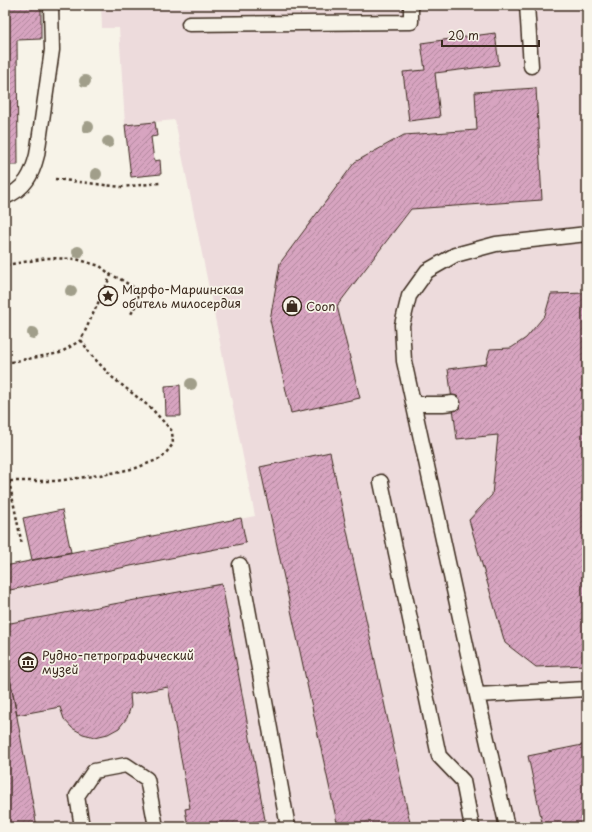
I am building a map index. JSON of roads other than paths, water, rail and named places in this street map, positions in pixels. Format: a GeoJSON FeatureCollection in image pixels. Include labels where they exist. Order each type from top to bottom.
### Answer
{"type":"FeatureCollection","features":[{"type":"Feature","properties":{"kind":"lane"},"geometry":{"type":"LineString","coordinates":[[5,197],[12,194],[24,184],[33,171],[37,155],[52,50],[51,5]]}},
{"type":"Feature","properties":{"kind":"lane"},"geometry":{"type":"LineString","coordinates":[[189,24],[411,22],[411,5]]}},
{"type":"Feature","properties":{"kind":"lane"},"geometry":{"type":"LineString","coordinates":[[528,5],[531,66]]}},
{"type":"Feature","properties":{"kind":"lane"},"geometry":{"type":"LineString","coordinates":[[507,827],[404,361],[402,325],[409,296],[427,271],[455,255],[496,244],[587,234]]}},
{"type":"Feature","properties":{"kind":"lane"},"geometry":{"type":"LineString","coordinates":[[414,404],[443,404],[453,402]]}},
{"type":"Feature","properties":{"kind":"lane"},"geometry":{"type":"LineString","coordinates":[[381,482],[439,756],[463,782],[472,827]]}},
{"type":"Feature","properties":{"kind":"lane"},"geometry":{"type":"LineString","coordinates":[[240,565],[288,827]]}},
{"type":"Feature","properties":{"kind":"lane"},"geometry":{"type":"LineString","coordinates":[[477,695],[587,689]]}},
{"type":"Feature","properties":{"kind":"lane"},"geometry":{"type":"LineString","coordinates":[[82,827],[77,796],[94,771],[126,765],[147,779],[156,827]]}},
{"type":"Feature","properties":{"kind":"place","name":"Марфо-Мариинская обитель милосердия"},"geometry":{"type":"Point","coordinates":[108,296]}},
{"type":"Feature","properties":{"kind":"place","name":"Coon"},"geometry":{"type":"Point","coordinates":[292,306]}},
{"type":"Feature","properties":{"kind":"place","name":"Рудно-петрографический музей"},"geometry":{"type":"Point","coordinates":[28,662]}}]}
